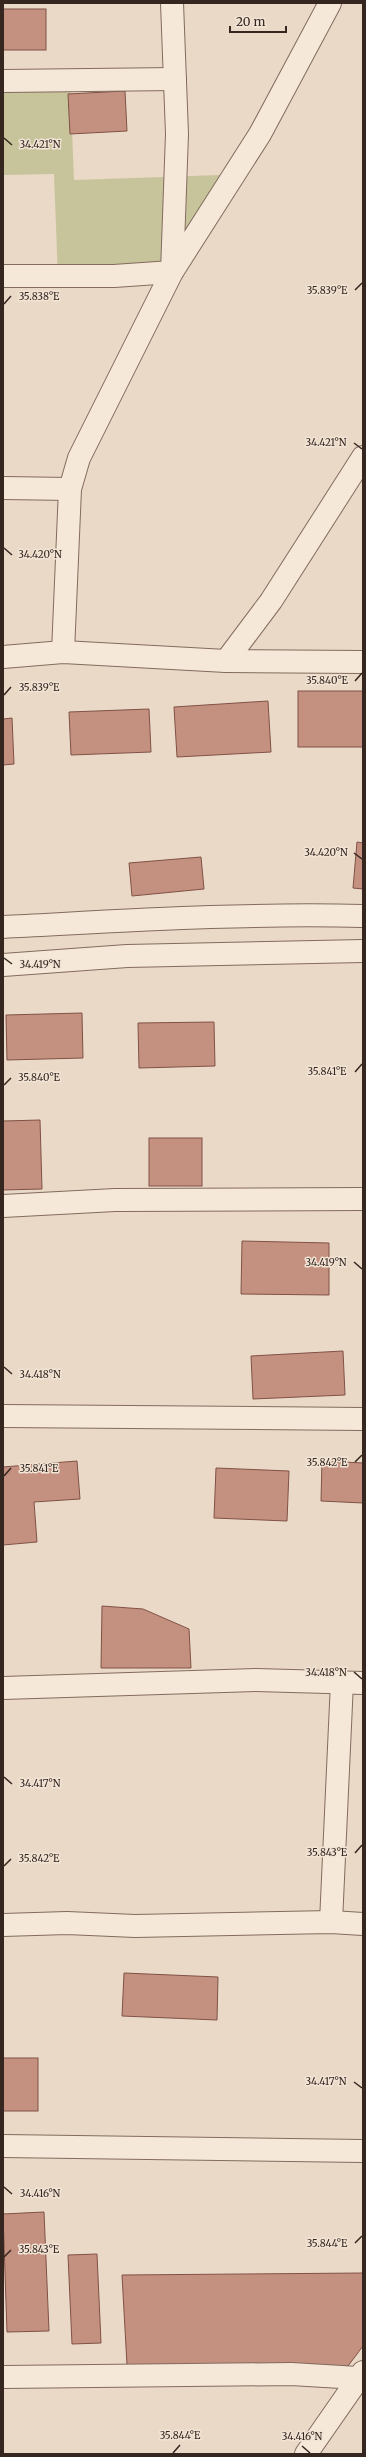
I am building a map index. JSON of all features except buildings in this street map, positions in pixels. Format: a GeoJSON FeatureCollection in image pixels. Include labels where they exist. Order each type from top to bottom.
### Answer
{"type":"FeatureCollection","features":[{"type":"Feature","properties":{"kind":"street"},"geometry":{"type":"LineString","coordinates":[[172,3],[177,134],[172,272]]}},
{"type":"Feature","properties":{"kind":"street"},"geometry":{"type":"LineString","coordinates":[[63,652],[70,489],[79,458],[172,272],[260,134],[330,3]]}},
{"type":"Feature","properties":{"kind":"street"},"geometry":{"type":"LineString","coordinates":[[3,81],[175,79]]}},
{"type":"Feature","properties":{"kind":"street"},"geometry":{"type":"LineString","coordinates":[[3,276],[114,276],[172,272]]}},
{"type":"Feature","properties":{"kind":"street"},"geometry":{"type":"LineString","coordinates":[[226,661],[271,601],[363,458]]}},
{"type":"Feature","properties":{"kind":"street"},"geometry":{"type":"LineString","coordinates":[[3,488],[70,489]]}},
{"type":"Feature","properties":{"kind":"street"},"geometry":{"type":"LineString","coordinates":[[3,657],[63,652],[226,661],[363,662]]}},
{"type":"Feature","properties":{"kind":"street"},"geometry":{"type":"LineString","coordinates":[[3,927],[199,916],[273,914],[363,916]]}},
{"type":"Feature","properties":{"kind":"street"},"geometry":{"type":"LineString","coordinates":[[3,965],[141,956],[363,951]]}},
{"type":"Feature","properties":{"kind":"street"},"geometry":{"type":"LineString","coordinates":[[3,1206],[115,1200],[363,1199]]}},
{"type":"Feature","properties":{"kind":"street"},"geometry":{"type":"LineString","coordinates":[[3,1416],[363,1419]]}},
{"type":"Feature","properties":{"kind":"street"},"geometry":{"type":"LineString","coordinates":[[3,1688],[256,1680],[363,1682]]}},
{"type":"Feature","properties":{"kind":"street"},"geometry":{"type":"LineString","coordinates":[[330,1922],[342,1682]]}},
{"type":"Feature","properties":{"kind":"street"},"geometry":{"type":"LineString","coordinates":[[3,1925],[67,1923],[135,1926],[330,1922],[363,1924]]}},
{"type":"Feature","properties":{"kind":"street"},"geometry":{"type":"LineString","coordinates":[[3,2146],[363,2151]]}},
{"type":"Feature","properties":{"kind":"street"},"geometry":{"type":"LineString","coordinates":[[3,2377],[291,2374],[360,2375]]}},
{"type":"Feature","properties":{"kind":"street"},"geometry":{"type":"LineString","coordinates":[[306,2454],[360,2375]]}},
{"type":"Feature","properties":{"kind":"shaded area"},"geometry":{"type":"Polygon","coordinates":[[[70,78],[74,180],[220,175],[167,275],[58,279],[54,174],[3,175],[3,80],[70,78]]]}}]}
